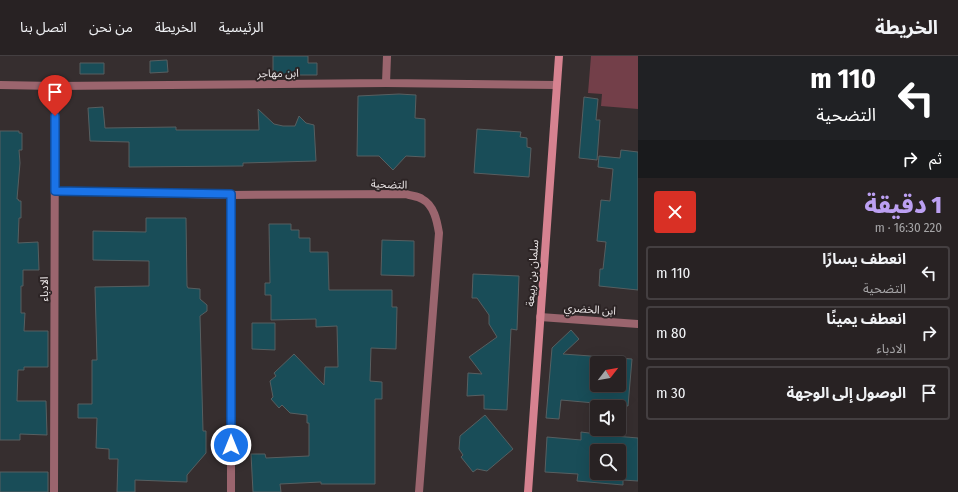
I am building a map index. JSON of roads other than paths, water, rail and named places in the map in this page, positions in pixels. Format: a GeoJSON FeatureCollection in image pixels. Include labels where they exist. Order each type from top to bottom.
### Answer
{"type":"FeatureCollection","features":[{"type":"Feature","properties":{"kind":"street"},"geometry":{"type":"LineString","coordinates":[[386,83],[387,56]]}},
{"type":"Feature","properties":{"kind":"street","name":"سلمان بن ربيعة"},"geometry":{"type":"LineString","coordinates":[[528,492],[558,56]]}},
{"type":"Feature","properties":{"kind":"street","name":"ابن مهاجر"},"geometry":{"type":"LineString","coordinates":[[0,85],[54,86],[386,83],[556,84]]}},
{"type":"Feature","properties":{"kind":"street","name":"الادباء"},"geometry":{"type":"LineString","coordinates":[[54,86],[54,492]]}},
{"type":"Feature","properties":{"kind":"street","name":"التضحية"},"geometry":{"type":"LineString","coordinates":[[55,191],[231,194],[406,194],[423,199],[432,208],[437,219],[439,233],[419,492]]}},
{"type":"Feature","properties":{"kind":"street"},"geometry":{"type":"LineString","coordinates":[[231,194],[231,492]]}},
{"type":"Feature","properties":{"kind":"street","name":"ابن الخضري"},"geometry":{"type":"LineString","coordinates":[[540,317],[638,324]]}}]}
